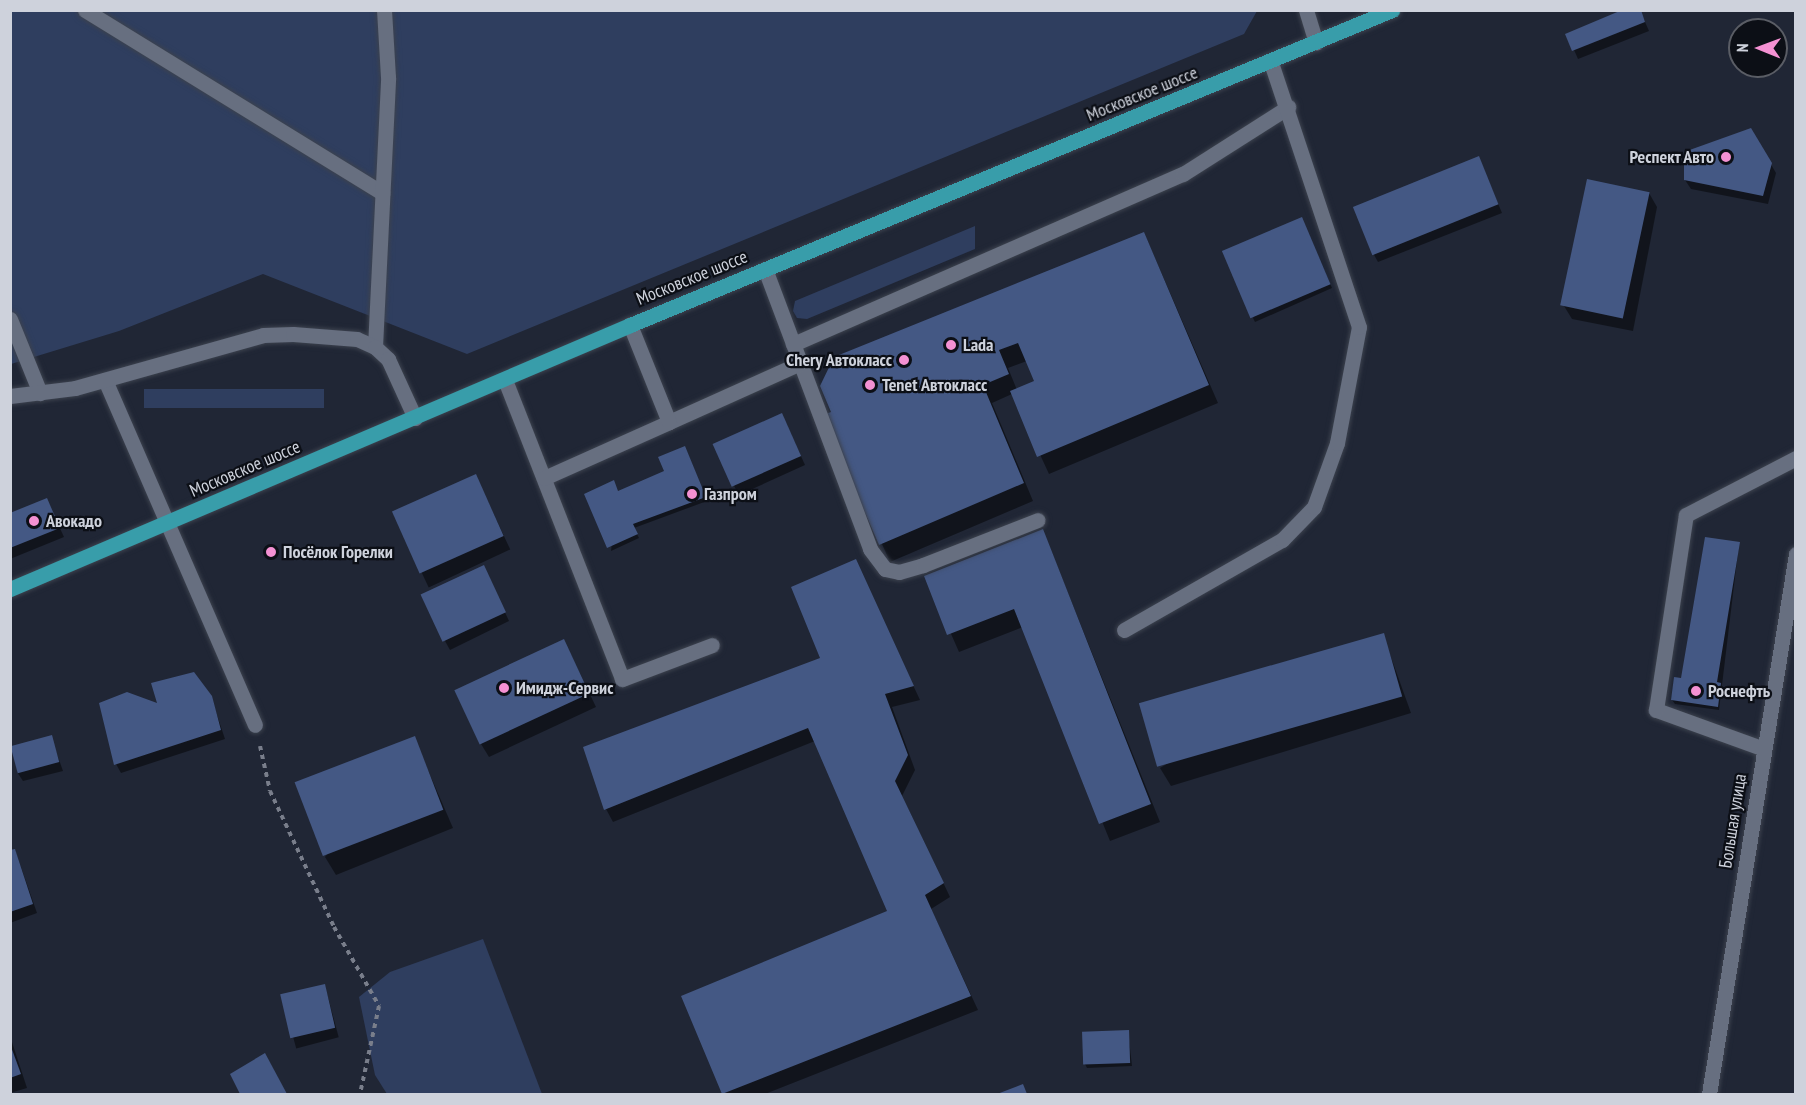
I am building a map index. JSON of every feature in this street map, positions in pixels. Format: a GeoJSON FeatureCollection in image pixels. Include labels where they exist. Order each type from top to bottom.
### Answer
{"type":"FeatureCollection","features":[{"type":"Feature","properties":{"kind":"main road","name":"Московское шоссе"},"geometry":{"type":"LineString","coordinates":[[10,589],[630,325],[1271,62],[1392,10]]}},
{"type":"Feature","properties":{"kind":"street"},"geometry":{"type":"LineString","coordinates":[[85,10],[382,193]]}},
{"type":"Feature","properties":{"kind":"street"},"geometry":{"type":"LineString","coordinates":[[375,347],[388,77],[384,10]]}},
{"type":"Feature","properties":{"kind":"street"},"geometry":{"type":"LineString","coordinates":[[1306,10],[1316,43]]}},
{"type":"Feature","properties":{"kind":"street"},"geometry":{"type":"LineString","coordinates":[[1124,630],[1282,540],[1314,507],[1338,443],[1359,327],[1288,107],[1271,62]]}},
{"type":"Feature","properties":{"kind":"street"},"geometry":{"type":"LineString","coordinates":[[793,344],[1183,174],[1288,107]]}},
{"type":"Feature","properties":{"kind":"street"},"geometry":{"type":"LineString","coordinates":[[765,269],[870,549],[885,569],[899,572],[923,565],[1038,520]]}},
{"type":"Feature","properties":{"kind":"street"},"geometry":{"type":"LineString","coordinates":[[10,319],[40,393]]}},
{"type":"Feature","properties":{"kind":"street"},"geometry":{"type":"LineString","coordinates":[[630,325],[669,422]]}},
{"type":"Feature","properties":{"kind":"street"},"geometry":{"type":"LineString","coordinates":[[10,396],[40,393],[105,380],[263,335],[357,339],[375,347],[388,359],[415,418]]}},
{"type":"Feature","properties":{"kind":"street"},"geometry":{"type":"LineString","coordinates":[[543,478],[800,363]]}},
{"type":"Feature","properties":{"kind":"street"},"geometry":{"type":"LineString","coordinates":[[105,380],[169,522],[255,725]]}},
{"type":"Feature","properties":{"kind":"street"},"geometry":{"type":"LineString","coordinates":[[505,380],[622,679],[711,645]]}},
{"type":"Feature","properties":{"kind":"street"},"geometry":{"type":"LineString","coordinates":[[1764,749],[1656,710],[1686,515],[1796,458]]}},
{"type":"Feature","properties":{"kind":"street","name":"Большая улица"},"geometry":{"type":"LineString","coordinates":[[1709,1095],[1796,554]]}},
{"type":"Feature","properties":{"kind":"path"},"geometry":{"type":"LineString","coordinates":[[255,725],[270,791],[333,927],[379,1006],[360,1095]]}},
{"type":"Feature","properties":{"kind":"shaded area"},"geometry":{"type":"Polygon","coordinates":[[[10,11],[1257,11],[1244,34],[467,354],[263,274],[119,331],[11,364],[10,11]]]}},
{"type":"Feature","properties":{"kind":"shaded area"},"geometry":{"type":"Polygon","coordinates":[[[975,226],[975,249],[807,319],[797,318],[793,311],[795,301],[975,226]]]}},
{"type":"Feature","properties":{"kind":"shaded area"},"geometry":{"type":"Polygon","coordinates":[[[144,389],[324,389],[324,408],[144,408],[144,389]]]}},
{"type":"Feature","properties":{"kind":"shaded area"},"geometry":{"type":"Polygon","coordinates":[[[483,939],[542,1094],[387,1094],[375,1075],[359,997],[390,972],[483,939]]]}},
{"type":"Feature","properties":{"kind":"building"},"geometry":{"type":"Polygon","coordinates":[[[1622,10],[1641,10],[1645,22],[1572,51],[1565,34],[1622,10]]]}},
{"type":"Feature","properties":{"kind":"building","name":"Респект Авто"},"geometry":{"type":"Polygon","coordinates":[[[1751,128],[1772,163],[1763,196],[1684,180],[1684,152],[1751,128]]]}},
{"type":"Feature","properties":{"kind":"building"},"geometry":{"type":"Polygon","coordinates":[[[1479,156],[1498,204],[1372,255],[1353,207],[1479,156]]]}},
{"type":"Feature","properties":{"kind":"building"},"geometry":{"type":"Polygon","coordinates":[[[1587,179],[1650,192],[1623,318],[1560,305],[1587,179]]]}},
{"type":"Feature","properties":{"kind":"building"},"geometry":{"type":"Polygon","coordinates":[[[1302,217],[1331,284],[1250,318],[1222,251],[1302,217]]]}},
{"type":"Feature","properties":{"kind":"building"},"geometry":{"type":"Polygon","coordinates":[[[1144,232],[1209,385],[1037,457],[1010,391],[1034,381],[1018,343],[999,350],[1009,374],[983,385],[1024,483],[879,545],[823,415],[831,412],[820,386],[834,357],[1144,232]]]}},
{"type":"Feature","properties":{"kind":"building"},"geometry":{"type":"Polygon","coordinates":[[[782,413],[801,456],[732,487],[713,444],[782,413]]]}},
{"type":"Feature","properties":{"kind":"building"},"geometry":{"type":"Polygon","coordinates":[[[685,446],[706,497],[633,524],[638,534],[607,548],[584,494],[614,480],[618,491],[664,471],[658,457],[685,446]]]}},
{"type":"Feature","properties":{"kind":"building"},"geometry":{"type":"Polygon","coordinates":[[[476,474],[504,536],[420,574],[392,511],[476,474]]]}},
{"type":"Feature","properties":{"kind":"building","name":"Авокадо"},"geometry":{"type":"Polygon","coordinates":[[[47,498],[60,528],[10,548],[10,513],[47,498]]]}},
{"type":"Feature","properties":{"kind":"building"},"geometry":{"type":"Polygon","coordinates":[[[1043,529],[1151,804],[1099,824],[1014,609],[947,635],[924,576],[1043,529]]]}},
{"type":"Feature","properties":{"kind":"building"},"geometry":{"type":"Polygon","coordinates":[[[1705,537],[1740,542],[1717,682],[1721,683],[1718,707],[1671,700],[1674,677],[1681,678],[1705,537]]]}},
{"type":"Feature","properties":{"kind":"building"},"geometry":{"type":"Polygon","coordinates":[[[856,559],[914,686],[885,694],[908,755],[895,781],[944,883],[925,895],[971,996],[722,1094],[681,996],[887,911],[808,728],[604,810],[583,747],[820,658],[791,587],[856,559]]]}},
{"type":"Feature","properties":{"kind":"building"},"geometry":{"type":"Polygon","coordinates":[[[484,565],[506,612],[443,642],[421,595],[484,565]]]}},
{"type":"Feature","properties":{"kind":"building"},"geometry":{"type":"Polygon","coordinates":[[[1384,633],[1402,696],[1157,767],[1139,703],[1384,633]]]}},
{"type":"Feature","properties":{"kind":"building"},"geometry":{"type":"Polygon","coordinates":[[[564,639],[589,693],[480,745],[454,690],[564,639]]]}},
{"type":"Feature","properties":{"kind":"building"},"geometry":{"type":"Polygon","coordinates":[[[194,672],[212,696],[221,730],[114,765],[99,703],[127,692],[157,703],[151,683],[194,672]]]}},
{"type":"Feature","properties":{"kind":"building"},"geometry":{"type":"Polygon","coordinates":[[[52,735],[59,762],[18,773],[10,746],[52,735]]]}},
{"type":"Feature","properties":{"kind":"building"},"geometry":{"type":"Polygon","coordinates":[[[415,736],[443,810],[323,856],[295,782],[415,736]]]}},
{"type":"Feature","properties":{"kind":"building"},"geometry":{"type":"Polygon","coordinates":[[[15,849],[33,904],[10,912],[10,850],[15,849]]]}},
{"type":"Feature","properties":{"kind":"building"},"geometry":{"type":"Polygon","coordinates":[[[325,984],[335,1028],[290,1038],[280,994],[325,984]]]}},
{"type":"Feature","properties":{"kind":"building"},"geometry":{"type":"Polygon","coordinates":[[[1129,1030],[1130,1063],[1083,1065],[1082,1032],[1129,1030]]]}},
{"type":"Feature","properties":{"kind":"building"},"geometry":{"type":"Polygon","coordinates":[[[10,1044],[21,1074],[10,1078],[10,1044]]]}},
{"type":"Feature","properties":{"kind":"building"},"geometry":{"type":"Polygon","coordinates":[[[265,1053],[287,1094],[240,1094],[230,1074],[265,1053]]]}},
{"type":"Feature","properties":{"kind":"building"},"geometry":{"type":"Polygon","coordinates":[[[1023,1084],[1027,1094],[997,1094],[1023,1084]]]}},
{"type":"Feature","properties":{"kind":"place","name":"Респект Авто"},"geometry":{"type":"Point","coordinates":[1726,157]}},
{"type":"Feature","properties":{"kind":"place","name":"Lada"},"geometry":{"type":"Point","coordinates":[951,345]}},
{"type":"Feature","properties":{"kind":"place","name":"Chery Автокласс"},"geometry":{"type":"Point","coordinates":[904,360]}},
{"type":"Feature","properties":{"kind":"place","name":"Tenet Автокласс"},"geometry":{"type":"Point","coordinates":[870,385]}},
{"type":"Feature","properties":{"kind":"place","name":"Газпром"},"geometry":{"type":"Point","coordinates":[692,494]}},
{"type":"Feature","properties":{"kind":"place","name":"Авокадо"},"geometry":{"type":"Point","coordinates":[34,521]}},
{"type":"Feature","properties":{"kind":"place","name":"Посёлок Горелки"},"geometry":{"type":"Point","coordinates":[271,552]}},
{"type":"Feature","properties":{"kind":"place","name":"Имидж-Сервис"},"geometry":{"type":"Point","coordinates":[504,688]}},
{"type":"Feature","properties":{"kind":"place","name":"Роснефть"},"geometry":{"type":"Point","coordinates":[1696,691]}}]}
